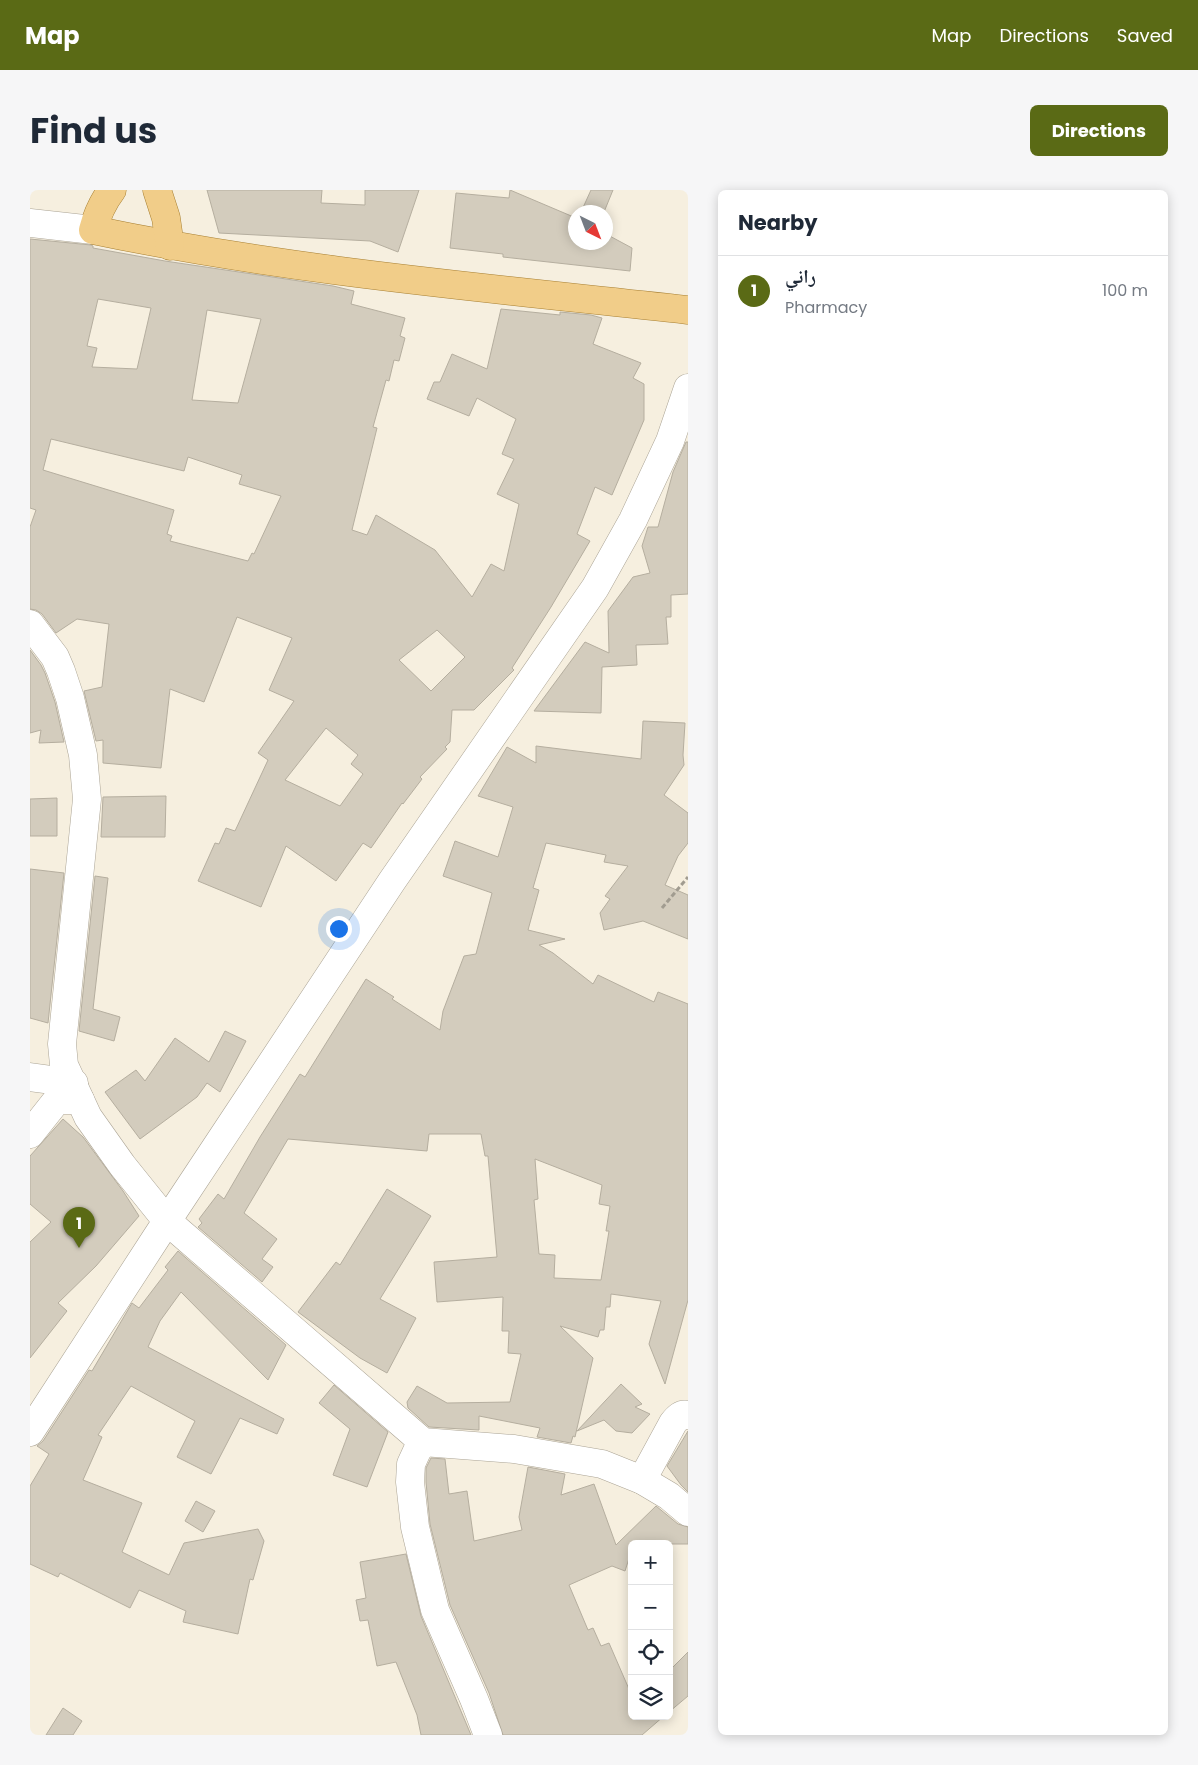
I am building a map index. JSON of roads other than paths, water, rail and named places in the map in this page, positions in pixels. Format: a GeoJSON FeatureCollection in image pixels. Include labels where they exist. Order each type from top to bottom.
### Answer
{"type":"FeatureCollection","features":[{"type":"Feature","properties":{"kind":"main road"},"geometry":{"type":"LineString","coordinates":[[112,190],[102,203],[93,230],[170,246],[332,270],[688,310]]}},
{"type":"Feature","properties":{"kind":"main road"},"geometry":{"type":"LineString","coordinates":[[157,190],[166,218],[170,246]]}},
{"type":"Feature","properties":{"kind":"street"},"geometry":{"type":"LineString","coordinates":[[30,223],[93,230]]}},
{"type":"Feature","properties":{"kind":"street"},"geometry":{"type":"LineString","coordinates":[[30,1432],[392,881],[595,588],[633,520],[670,441],[688,388]]}},
{"type":"Feature","properties":{"kind":"street"},"geometry":{"type":"LineString","coordinates":[[30,624],[55,657],[70,698],[83,755],[87,799],[62,1044],[64,1065],[88,1117],[105,1143],[167,1221],[423,1442],[514,1449],[602,1464],[642,1480],[669,1496],[688,1512]]}},
{"type":"Feature","properties":{"kind":"street"},"geometry":{"type":"LineString","coordinates":[[30,1076],[77,1091]]}},
{"type":"Feature","properties":{"kind":"street"},"geometry":{"type":"LineString","coordinates":[[30,1134],[58,1100],[77,1091]]}},
{"type":"Feature","properties":{"kind":"street"},"geometry":{"type":"LineString","coordinates":[[642,1480],[673,1423],[678,1416],[688,1415]]}},
{"type":"Feature","properties":{"kind":"street"},"geometry":{"type":"LineString","coordinates":[[423,1442],[411,1464],[410,1482],[414,1527],[435,1610],[488,1735]]}},
{"type":"Feature","properties":{"kind":"place","name":"راني"},"geometry":{"type":"Point","coordinates":[79,1248]}}]}
